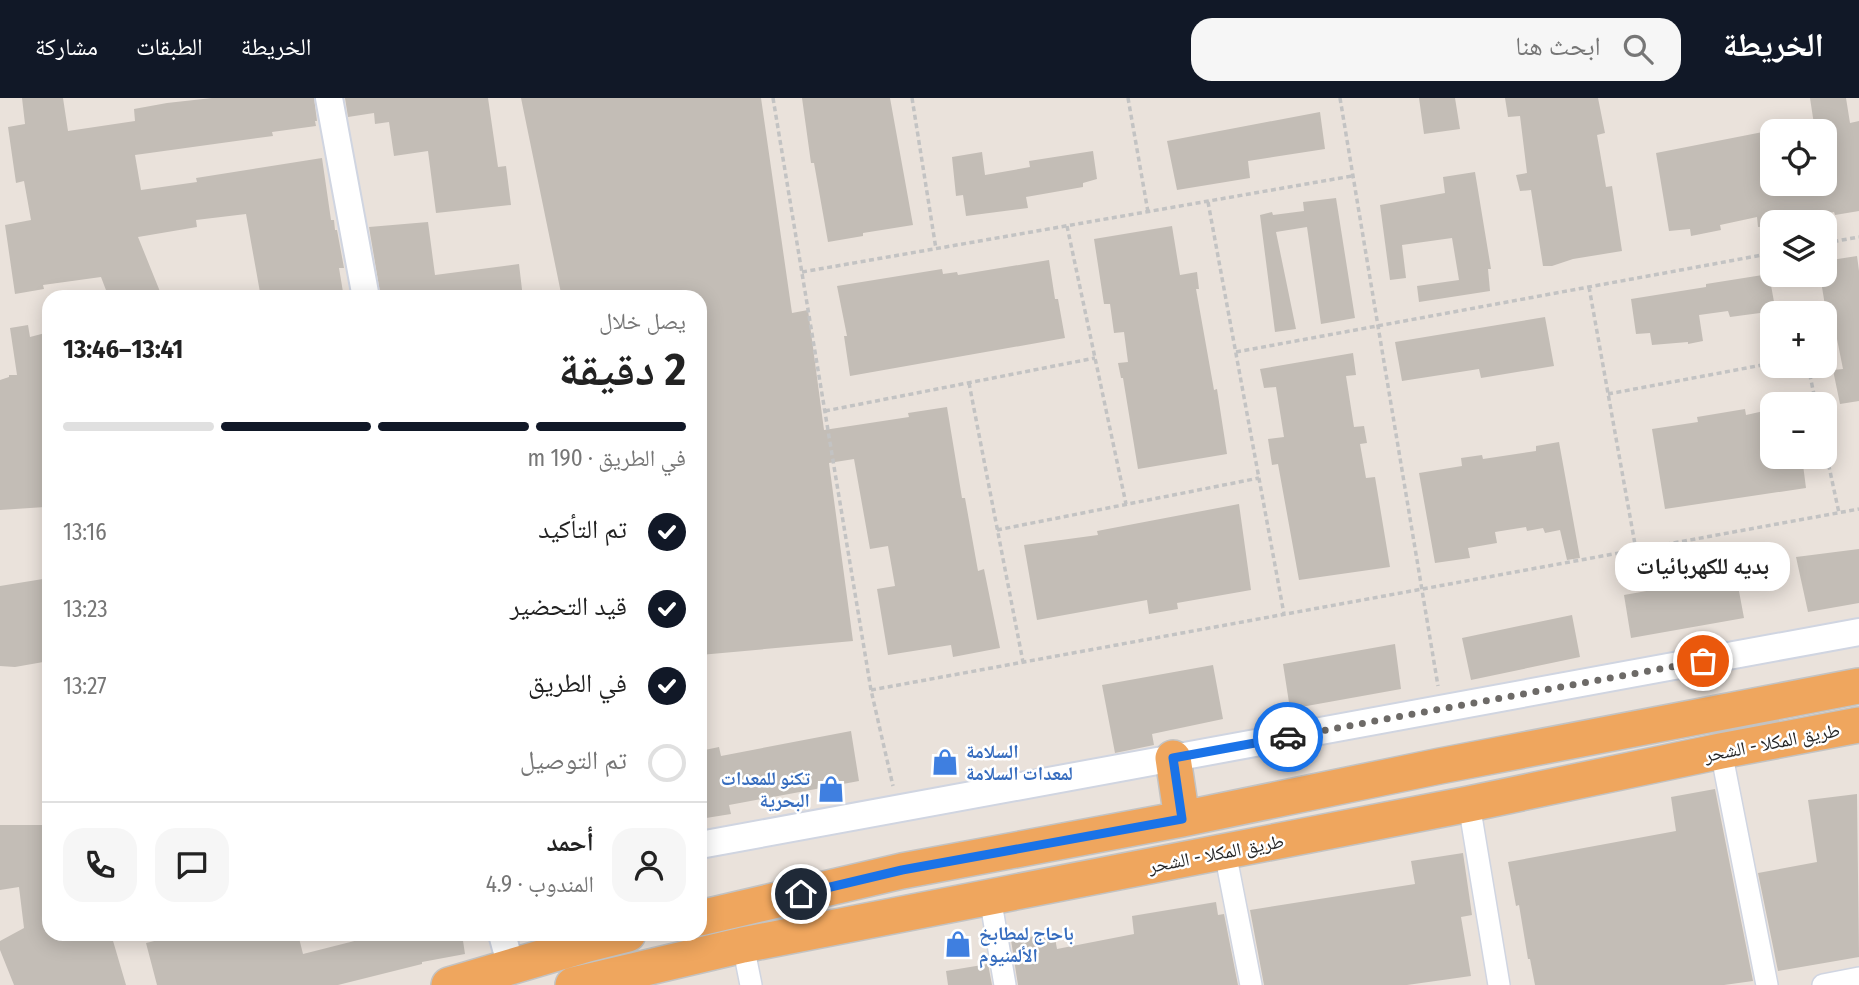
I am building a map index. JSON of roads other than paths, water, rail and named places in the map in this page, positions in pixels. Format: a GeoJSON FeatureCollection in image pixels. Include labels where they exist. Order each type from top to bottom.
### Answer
{"type":"FeatureCollection","features":[{"type":"Feature","properties":{"kind":"highway","name":"طريق المكلا - الشحر"},"geometry":{"type":"LineString","coordinates":[[707,916],[902,870],[1182,819],[1713,712],[1859,686]]}},
{"type":"Feature","properties":{"kind":"highway"},"geometry":{"type":"LineString","coordinates":[[1713,712],[1721,751]]}},
{"type":"Feature","properties":{"kind":"highway","name":"طريق المكلا - الشحر"},"geometry":{"type":"LineString","coordinates":[[573,985],[743,945],[1859,725]]}},
{"type":"Feature","properties":{"kind":"highway"},"geometry":{"type":"LineString","coordinates":[[1173,758],[1182,819]]}},
{"type":"Feature","properties":{"kind":"highway"},"geometry":{"type":"LineString","coordinates":[[902,870],[912,913]]}},
{"type":"Feature","properties":{"kind":"highway"},"geometry":{"type":"LineString","coordinates":[[449,985],[506,951],[578,941]]}},
{"type":"Feature","properties":{"kind":"street"},"geometry":{"type":"LineString","coordinates":[[328,98],[364,290]]}},
{"type":"Feature","properties":{"kind":"street"},"geometry":{"type":"LineString","coordinates":[[707,844],[1859,632]]}},
{"type":"Feature","properties":{"kind":"street"},"geometry":{"type":"LineString","coordinates":[[1721,751],[1767,985]]}},
{"type":"Feature","properties":{"kind":"street"},"geometry":{"type":"LineString","coordinates":[[1469,804],[1499,985]]}},
{"type":"Feature","properties":{"kind":"street"},"geometry":{"type":"LineString","coordinates":[[1225,852],[1251,985]]}},
{"type":"Feature","properties":{"kind":"street"},"geometry":{"type":"LineString","coordinates":[[990,897],[1005,985]]}},
{"type":"Feature","properties":{"kind":"street"},"geometry":{"type":"LineString","coordinates":[[743,945],[751,985]]}},
{"type":"Feature","properties":{"kind":"street"},"geometry":{"type":"LineString","coordinates":[[1823,985],[1859,978]]}},
{"type":"Feature","properties":{"kind":"place","name":"بديه للكهربائيات"},"geometry":{"type":"Point","coordinates":[1703,661]}},
{"type":"Feature","properties":{"kind":"place","name":"السلامة لمعدات السلامة"},"geometry":{"type":"Point","coordinates":[945,762]}},
{"type":"Feature","properties":{"kind":"place","name":"تكنو للمعدات البحرية"},"geometry":{"type":"Point","coordinates":[831,789]}},
{"type":"Feature","properties":{"kind":"place","name":"باحاج لمطابخ الألمنيوم"},"geometry":{"type":"Point","coordinates":[958,944]}}]}
